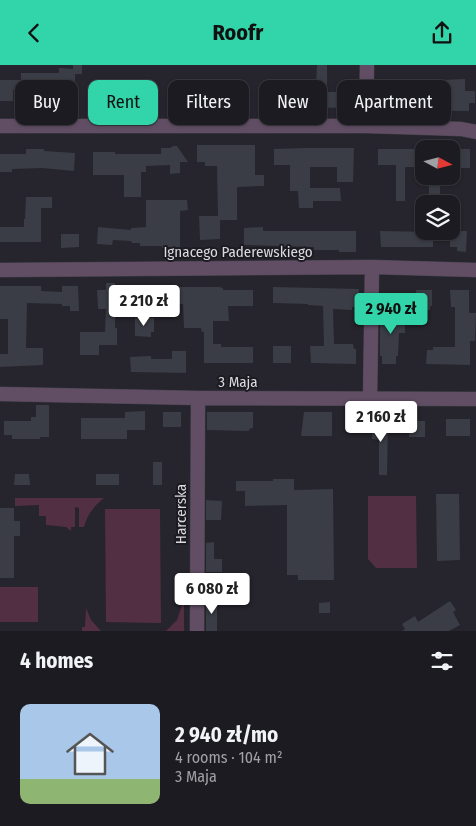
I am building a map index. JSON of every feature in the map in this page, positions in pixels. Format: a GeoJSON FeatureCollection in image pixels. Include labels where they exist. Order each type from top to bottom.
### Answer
{"type":"FeatureCollection","features":[{"type":"Feature","properties":{"kind":"street"},"geometry":{"type":"LineString","coordinates":[[366,126],[367,65]]}},
{"type":"Feature","properties":{"kind":"street"},"geometry":{"type":"LineString","coordinates":[[0,126],[366,126],[462,129],[476,133]]}},
{"type":"Feature","properties":{"kind":"street"},"geometry":{"type":"LineString","coordinates":[[370,399],[372,267]]}},
{"type":"Feature","properties":{"kind":"street","name":"Ignacego Paderewskiego"},"geometry":{"type":"LineString","coordinates":[[0,270],[372,267],[476,270]]}},
{"type":"Feature","properties":{"kind":"street","name":"3 Maja"},"geometry":{"type":"LineString","coordinates":[[0,394],[198,398],[476,399]]}},
{"type":"Feature","properties":{"kind":"street","name":"Harcerska"},"geometry":{"type":"LineString","coordinates":[[197,631],[198,398]]}},
{"type":"Feature","properties":{"kind":"shaded area"},"geometry":{"type":"Polygon","coordinates":[[[368,496],[416,496],[417,568],[376,568],[368,559],[368,496]]]}},
{"type":"Feature","properties":{"kind":"shaded area"},"geometry":{"type":"Polygon","coordinates":[[[15,498],[104,498],[91,511],[84,527],[79,527],[79,508],[75,507],[75,527],[71,527],[71,531],[66,527],[46,525],[46,516],[39,516],[39,505],[15,506],[15,498]]]}},
{"type":"Feature","properties":{"kind":"shaded area"},"geometry":{"type":"Polygon","coordinates":[[[105,509],[160,509],[161,623],[106,622],[105,509]]]}},
{"type":"Feature","properties":{"kind":"shaded area"},"geometry":{"type":"Polygon","coordinates":[[[0,587],[38,587],[38,622],[0,622],[0,587]]]}},
{"type":"Feature","properties":{"kind":"shaded area"},"geometry":{"type":"Polygon","coordinates":[[[184,599],[184,631],[166,631],[177,620],[184,599]]]}},
{"type":"Feature","properties":{"kind":"shaded area"},"geometry":{"type":"Polygon","coordinates":[[[86,608],[91,620],[101,631],[82,631],[82,627],[85,627],[86,608]]]}},
{"type":"Feature","properties":{"kind":"building"},"geometry":{"type":"Polygon","coordinates":[[[73,65],[82,65],[82,74],[75,74],[75,80],[21,80],[21,73],[59,73],[59,68],[73,69],[73,65]]]}},
{"type":"Feature","properties":{"kind":"building"},"geometry":{"type":"Polygon","coordinates":[[[317,65],[327,65],[327,80],[316,80],[317,65]]]}},
{"type":"Feature","properties":{"kind":"building"},"geometry":{"type":"Polygon","coordinates":[[[97,79],[117,79],[117,80],[97,79]]]}},
{"type":"Feature","properties":{"kind":"building"},"geometry":{"type":"Polygon","coordinates":[[[465,79],[465,91],[475,91],[475,103],[469,103],[469,111],[451,111],[451,80],[441,80],[465,79]]]}},
{"type":"Feature","properties":{"kind":"building"},"geometry":{"type":"Polygon","coordinates":[[[0,80],[15,80],[13,101],[0,101],[0,80]]]}},
{"type":"Feature","properties":{"kind":"building"},"geometry":{"type":"Polygon","coordinates":[[[327,92],[337,92],[337,108],[327,108],[327,92]]]}},
{"type":"Feature","properties":{"kind":"building"},"geometry":{"type":"Polygon","coordinates":[[[197,145],[255,145],[255,175],[264,175],[264,186],[237,187],[237,220],[220,220],[220,239],[200,240],[199,216],[218,216],[217,166],[205,166],[205,162],[197,162],[197,145]]]}},
{"type":"Feature","properties":{"kind":"building"},"geometry":{"type":"Polygon","coordinates":[[[177,146],[188,162],[180,162],[180,173],[170,174],[170,165],[146,166],[146,172],[141,172],[141,197],[124,197],[124,175],[93,175],[93,152],[161,154],[161,148],[177,146]]]}},
{"type":"Feature","properties":{"kind":"building"},"geometry":{"type":"Polygon","coordinates":[[[354,148],[353,182],[337,182],[337,167],[310,167],[310,188],[340,188],[341,201],[313,201],[313,208],[299,208],[298,191],[290,191],[290,165],[274,165],[274,149],[354,148]]]}},
{"type":"Feature","properties":{"kind":"building"},"geometry":{"type":"Polygon","coordinates":[[[26,149],[75,153],[74,171],[42,168],[12,169],[12,172],[0,172],[0,154],[26,154],[26,149]]]}},
{"type":"Feature","properties":{"kind":"building"},"geometry":{"type":"Polygon","coordinates":[[[378,149],[415,149],[415,167],[405,167],[405,201],[396,201],[396,165],[378,165],[378,149]]]}},
{"type":"Feature","properties":{"kind":"building"},"geometry":{"type":"Polygon","coordinates":[[[460,149],[470,149],[470,168],[460,168],[460,149]]]}},
{"type":"Feature","properties":{"kind":"building"},"geometry":{"type":"Polygon","coordinates":[[[429,185],[440,185],[440,195],[429,195],[429,185]]]}},
{"type":"Feature","properties":{"kind":"building"},"geometry":{"type":"Polygon","coordinates":[[[26,197],[52,197],[52,208],[41,208],[41,242],[0,242],[0,227],[24,227],[26,197]]]}},
{"type":"Feature","properties":{"kind":"building"},"geometry":{"type":"Polygon","coordinates":[[[146,200],[187,200],[188,210],[180,211],[180,249],[162,248],[162,246],[140,246],[140,243],[132,243],[131,241],[113,240],[112,245],[97,244],[98,227],[131,230],[131,228],[146,227],[146,200]]]}},
{"type":"Feature","properties":{"kind":"building"},"geometry":{"type":"Polygon","coordinates":[[[263,227],[263,231],[356,231],[356,252],[314,250],[314,247],[244,245],[244,228],[263,227]]]}},
{"type":"Feature","properties":{"kind":"building"},"geometry":{"type":"Polygon","coordinates":[[[380,231],[415,232],[415,240],[433,240],[433,247],[381,247],[380,231]]]}},
{"type":"Feature","properties":{"kind":"building"},"geometry":{"type":"Polygon","coordinates":[[[460,231],[467,231],[466,252],[457,251],[457,247],[450,247],[450,240],[460,240],[460,231]]]}},
{"type":"Feature","properties":{"kind":"building"},"geometry":{"type":"Polygon","coordinates":[[[61,234],[79,234],[79,247],[61,248],[61,234]]]}},
{"type":"Feature","properties":{"kind":"building"},"geometry":{"type":"Polygon","coordinates":[[[106,283],[115,283],[117,345],[99,345],[99,355],[80,355],[80,332],[105,332],[106,309],[98,309],[97,290],[106,290],[106,283]]]}},
{"type":"Feature","properties":{"kind":"building"},"geometry":{"type":"Polygon","coordinates":[[[0,286],[41,286],[41,291],[62,292],[62,286],[78,286],[79,311],[70,311],[70,306],[62,306],[62,304],[27,303],[26,348],[43,348],[43,365],[0,367],[0,354],[8,354],[8,319],[0,319],[0,286]]]}},
{"type":"Feature","properties":{"kind":"building"},"geometry":{"type":"Polygon","coordinates":[[[167,287],[219,287],[223,288],[223,290],[253,290],[253,306],[228,306],[229,321],[213,321],[213,344],[221,344],[221,347],[253,347],[253,363],[204,363],[204,332],[202,332],[201,328],[184,328],[183,304],[166,303],[167,287]]]}},
{"type":"Feature","properties":{"kind":"building"},"geometry":{"type":"Polygon","coordinates":[[[273,287],[359,289],[358,307],[352,307],[352,310],[333,309],[334,344],[353,344],[354,349],[356,349],[356,364],[311,363],[310,346],[324,346],[323,306],[273,303],[273,287]]]}},
{"type":"Feature","properties":{"kind":"building"},"geometry":{"type":"Polygon","coordinates":[[[416,290],[432,290],[432,306],[430,306],[430,310],[416,310],[416,290]]]}},
{"type":"Feature","properties":{"kind":"building"},"geometry":{"type":"Polygon","coordinates":[[[450,290],[469,290],[469,313],[476,313],[475,341],[470,341],[470,365],[426,364],[427,350],[433,350],[433,347],[455,347],[455,307],[451,307],[450,290]]]}},
{"type":"Feature","properties":{"kind":"building"},"geometry":{"type":"Polygon","coordinates":[[[396,309],[405,309],[405,333],[399,333],[396,364],[382,364],[382,356],[380,356],[380,313],[396,313],[396,309]]]}},
{"type":"Feature","properties":{"kind":"building"},"geometry":{"type":"Polygon","coordinates":[[[135,318],[154,318],[154,332],[151,332],[151,337],[135,336],[135,318]]]}},
{"type":"Feature","properties":{"kind":"building"},"geometry":{"type":"Polygon","coordinates":[[[273,346],[291,346],[291,363],[273,363],[273,346]]]}},
{"type":"Feature","properties":{"kind":"building"},"geometry":{"type":"Polygon","coordinates":[[[172,351],[186,351],[186,373],[131,372],[130,357],[151,356],[151,359],[172,359],[172,351]]]}},
{"type":"Feature","properties":{"kind":"building"},"geometry":{"type":"Polygon","coordinates":[[[36,405],[49,405],[49,437],[40,437],[40,439],[12,439],[12,435],[4,435],[4,421],[31,421],[31,417],[36,417],[36,405]]]}},
{"type":"Feature","properties":{"kind":"building"},"geometry":{"type":"Polygon","coordinates":[[[145,411],[145,430],[127,430],[127,439],[81,439],[81,418],[125,418],[125,412],[145,411]]]}},
{"type":"Feature","properties":{"kind":"building"},"geometry":{"type":"Polygon","coordinates":[[[163,412],[181,412],[181,427],[163,427],[163,412]]]}},
{"type":"Feature","properties":{"kind":"building"},"geometry":{"type":"Polygon","coordinates":[[[207,412],[253,412],[253,428],[249,429],[249,431],[207,430],[207,412]]]}},
{"type":"Feature","properties":{"kind":"building"},"geometry":{"type":"Polygon","coordinates":[[[304,412],[332,412],[332,436],[301,436],[304,412]]]}},
{"type":"Feature","properties":{"kind":"building"},"geometry":{"type":"Polygon","coordinates":[[[372,419],[388,420],[387,475],[379,475],[379,440],[372,439],[372,419]]]}},
{"type":"Feature","properties":{"kind":"building"},"geometry":{"type":"Polygon","coordinates":[[[446,419],[470,419],[470,436],[446,436],[446,419]]]}},
{"type":"Feature","properties":{"kind":"building"},"geometry":{"type":"Polygon","coordinates":[[[409,421],[425,421],[425,437],[409,437],[409,421]]]}},
{"type":"Feature","properties":{"kind":"building"},"geometry":{"type":"Polygon","coordinates":[[[153,462],[162,462],[162,485],[153,485],[153,462]]]}},
{"type":"Feature","properties":{"kind":"building"},"geometry":{"type":"Polygon","coordinates":[[[15,474],[29,474],[30,485],[14,485],[15,474]]]}},
{"type":"Feature","properties":{"kind":"building"},"geometry":{"type":"Polygon","coordinates":[[[96,474],[119,474],[119,485],[96,485],[96,474]]]}},
{"type":"Feature","properties":{"kind":"building"},"geometry":{"type":"Polygon","coordinates":[[[273,479],[294,479],[294,490],[333,489],[334,580],[298,580],[298,575],[287,575],[287,505],[245,506],[245,491],[236,491],[236,481],[273,481],[273,479]]]}},
{"type":"Feature","properties":{"kind":"building"},"geometry":{"type":"Polygon","coordinates":[[[436,494],[459,494],[460,560],[437,561],[436,494]]]}},
{"type":"Feature","properties":{"kind":"building"},"geometry":{"type":"Polygon","coordinates":[[[206,500],[222,501],[221,520],[206,520],[206,500]]]}},
{"type":"Feature","properties":{"kind":"building"},"geometry":{"type":"Polygon","coordinates":[[[0,508],[14,508],[14,521],[20,521],[20,536],[14,536],[14,578],[0,578],[0,508]]]}},
{"type":"Feature","properties":{"kind":"building"},"geometry":{"type":"Polygon","coordinates":[[[214,542],[214,559],[222,559],[222,572],[206,572],[206,543],[214,542]]]}},
{"type":"Feature","properties":{"kind":"building"},"geometry":{"type":"Polygon","coordinates":[[[206,599],[217,599],[217,631],[206,631],[206,599]]]}},
{"type":"Feature","properties":{"kind":"building"},"geometry":{"type":"Polygon","coordinates":[[[450,601],[456,610],[453,612],[460,625],[449,631],[402,631],[405,629],[402,624],[415,616],[418,622],[450,601]]]}},
{"type":"Feature","properties":{"kind":"building"},"geometry":{"type":"Polygon","coordinates":[[[330,602],[330,613],[319,613],[319,603],[330,602]]]}}]}
